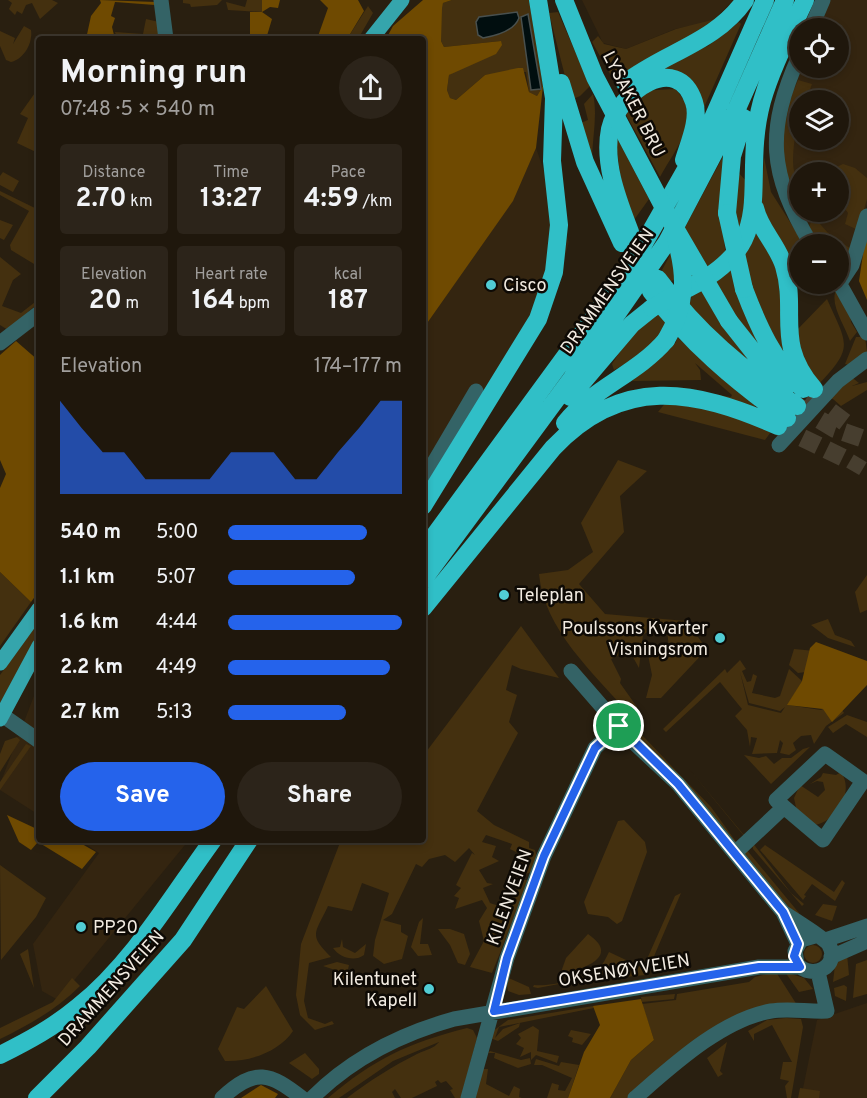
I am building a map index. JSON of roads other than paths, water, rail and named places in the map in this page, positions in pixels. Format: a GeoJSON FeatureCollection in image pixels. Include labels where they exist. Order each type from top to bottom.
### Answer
{"type":"FeatureCollection","features":[{"type":"Feature","properties":{"kind":"highway"},"geometry":{"type":"LineString","coordinates":[[426,501],[519,353],[549,293],[559,246],[559,225],[552,161],[554,98],[538,0]]}},
{"type":"Feature","properties":{"kind":"highway"},"geometry":{"type":"LineString","coordinates":[[538,0],[563,95],[585,162],[611,219],[626,238],[608,158],[610,128],[623,101],[632,91],[656,79],[680,83],[694,101],[695,123],[677,188]]}},
{"type":"Feature","properties":{"kind":"highway","name":"LYSAKER BRU"},"geometry":{"type":"LineString","coordinates":[[564,0],[595,77],[672,224]]}},
{"type":"Feature","properties":{"kind":"highway"},"geometry":{"type":"LineString","coordinates":[[611,219],[600,175],[597,142],[604,111],[614,94],[636,74],[710,35],[746,0]]}},
{"type":"Feature","properties":{"kind":"highway","name":"DRAMMENSVEIEN"},"geometry":{"type":"LineString","coordinates":[[426,541],[614,291],[677,188],[706,134],[765,0]]}},
{"type":"Feature","properties":{"kind":"highway","name":"DRAMMENSVEIEN"},"geometry":{"type":"LineString","coordinates":[[426,576],[530,436],[667,242],[721,143],[785,0]]}},
{"type":"Feature","properties":{"kind":"highway"},"geometry":{"type":"LineString","coordinates":[[798,406],[801,372],[791,347],[785,269],[780,256],[758,223],[755,206],[756,141],[762,101],[805,0]]}},
{"type":"Feature","properties":{"kind":"highway"},"geometry":{"type":"LineString","coordinates":[[774,27],[732,156],[728,213],[744,289],[769,346],[787,373],[798,406]]}},
{"type":"Feature","properties":{"kind":"highway"},"geometry":{"type":"LineString","coordinates":[[654,293],[678,293],[714,275],[729,262],[747,235],[755,206]]}},
{"type":"Feature","properties":{"kind":"highway"},"geometry":{"type":"LineString","coordinates":[[672,224],[729,321],[798,406]]}},
{"type":"Feature","properties":{"kind":"highway"},"geometry":{"type":"LineString","coordinates":[[426,604],[477,545],[532,472],[546,448],[580,406],[634,368],[666,340],[679,312],[684,285],[681,255],[672,224]]}},
{"type":"Feature","properties":{"kind":"highway"},"geometry":{"type":"LineString","coordinates":[[654,293],[686,315],[726,355],[798,406]]}},
{"type":"Feature","properties":{"kind":"highway"},"geometry":{"type":"LineString","coordinates":[[530,436],[581,387],[654,293]]}},
{"type":"Feature","properties":{"kind":"highway"},"geometry":{"type":"LineString","coordinates":[[532,472],[584,419],[607,406],[638,398],[675,396],[739,410],[798,406]]}},
{"type":"Feature","properties":{"kind":"highway","name":"DRAMMENSVEIEN"},"geometry":{"type":"LineString","coordinates":[[0,1055],[42,1033],[92,995],[137,944],[211,843]]}},
{"type":"Feature","properties":{"kind":"highway","name":"DRAMMENSVEIEN"},"geometry":{"type":"LineString","coordinates":[[37,1098],[88,1047],[183,940],[247,843]]}},
{"type":"Feature","properties":{"kind":"main road"},"geometry":{"type":"LineString","coordinates":[[373,36],[402,0]]}},
{"type":"Feature","properties":{"kind":"main road"},"geometry":{"type":"LineString","coordinates":[[0,663],[36,613]]}},
{"type":"Feature","properties":{"kind":"main road"},"geometry":{"type":"LineString","coordinates":[[1,717],[36,652]]}},
{"type":"Feature","properties":{"kind":"street"},"geometry":{"type":"LineString","coordinates":[[161,0],[166,36]]}},
{"type":"Feature","properties":{"kind":"street"},"geometry":{"type":"LineString","coordinates":[[815,18],[823,0]]}},
{"type":"Feature","properties":{"kind":"street"},"geometry":{"type":"LineString","coordinates":[[792,78],[780,113],[777,166],[786,198],[806,234]]}},
{"type":"Feature","properties":{"kind":"street"},"geometry":{"type":"LineString","coordinates":[[849,270],[867,216]]}},
{"type":"Feature","properties":{"kind":"street"},"geometry":{"type":"LineString","coordinates":[[846,294],[867,333]]}},
{"type":"Feature","properties":{"kind":"street"},"geometry":{"type":"LineString","coordinates":[[0,343],[36,315]]}},
{"type":"Feature","properties":{"kind":"street"},"geometry":{"type":"LineString","coordinates":[[779,445],[838,381],[867,359]]}},
{"type":"Feature","properties":{"kind":"street"},"geometry":{"type":"LineString","coordinates":[[426,476],[476,391]]}},
{"type":"Feature","properties":{"kind":"street"},"geometry":{"type":"LineString","coordinates":[[571,671],[619,726],[678,784],[783,912],[831,948],[831,957],[827,966],[818,972],[808,972],[800,967],[796,947],[783,912]]}},
{"type":"Feature","properties":{"kind":"street"},"geometry":{"type":"LineString","coordinates":[[1,717],[36,739]]}},
{"type":"Feature","properties":{"kind":"street","name":"KILENVEIEN"},"geometry":{"type":"LineString","coordinates":[[468,1098],[507,958],[544,856],[595,748],[619,726]]}},
{"type":"Feature","properties":{"kind":"street"},"geometry":{"type":"LineString","coordinates":[[825,754],[863,781],[823,840],[787,810],[776,800],[825,754]]}},
{"type":"Feature","properties":{"kind":"street"},"geometry":{"type":"LineString","coordinates":[[735,853],[787,810]]}},
{"type":"Feature","properties":{"kind":"street"},"geometry":{"type":"LineString","coordinates":[[796,947],[805,937],[820,938],[867,926]]}},
{"type":"Feature","properties":{"kind":"street"},"geometry":{"type":"LineString","coordinates":[[831,957],[867,941]]}},
{"type":"Feature","properties":{"kind":"street","name":"OKSENØYVEIEN"},"geometry":{"type":"LineString","coordinates":[[759,967],[796,947]]}},
{"type":"Feature","properties":{"kind":"street","name":"OKSENØYVEIEN"},"geometry":{"type":"LineString","coordinates":[[312,1098],[356,1061],[406,1034],[454,1019],[759,967],[800,967]]}},
{"type":"Feature","properties":{"kind":"street"},"geometry":{"type":"LineString","coordinates":[[635,1098],[703,1043],[759,1014],[774,1011],[827,1011],[818,972]]}},
{"type":"Feature","properties":{"kind":"street"},"geometry":{"type":"LineString","coordinates":[[222,1098],[240,1084],[265,1076],[280,1081],[302,1098]]}},
{"type":"Feature","properties":{"kind":"tunnel"},"geometry":{"type":"LineString","coordinates":[[809,395],[851,427]]}},
{"type":"Feature","properties":{"kind":"tunnel"},"geometry":{"type":"LineString","coordinates":[[797,406],[835,429],[867,440]]}},
{"type":"Feature","properties":{"kind":"tunnel"},"geometry":{"type":"LineString","coordinates":[[778,426],[850,461]]}},
{"type":"Feature","properties":{"kind":"tunnel"},"geometry":{"type":"LineString","coordinates":[[850,461],[867,471]]}},
{"type":"Feature","properties":{"kind":"place","name":"Cisco"},"geometry":{"type":"Point","coordinates":[491,285]}},
{"type":"Feature","properties":{"kind":"place","name":"Teleplan"},"geometry":{"type":"Point","coordinates":[504,595]}},
{"type":"Feature","properties":{"kind":"place","name":"Poulssons Kvarter Visningsrom"},"geometry":{"type":"Point","coordinates":[720,638]}},
{"type":"Feature","properties":{"kind":"place","name":"PP20"},"geometry":{"type":"Point","coordinates":[81,927]}},
{"type":"Feature","properties":{"kind":"place","name":"Kilentunet Kapell"},"geometry":{"type":"Point","coordinates":[429,989]}}]}
